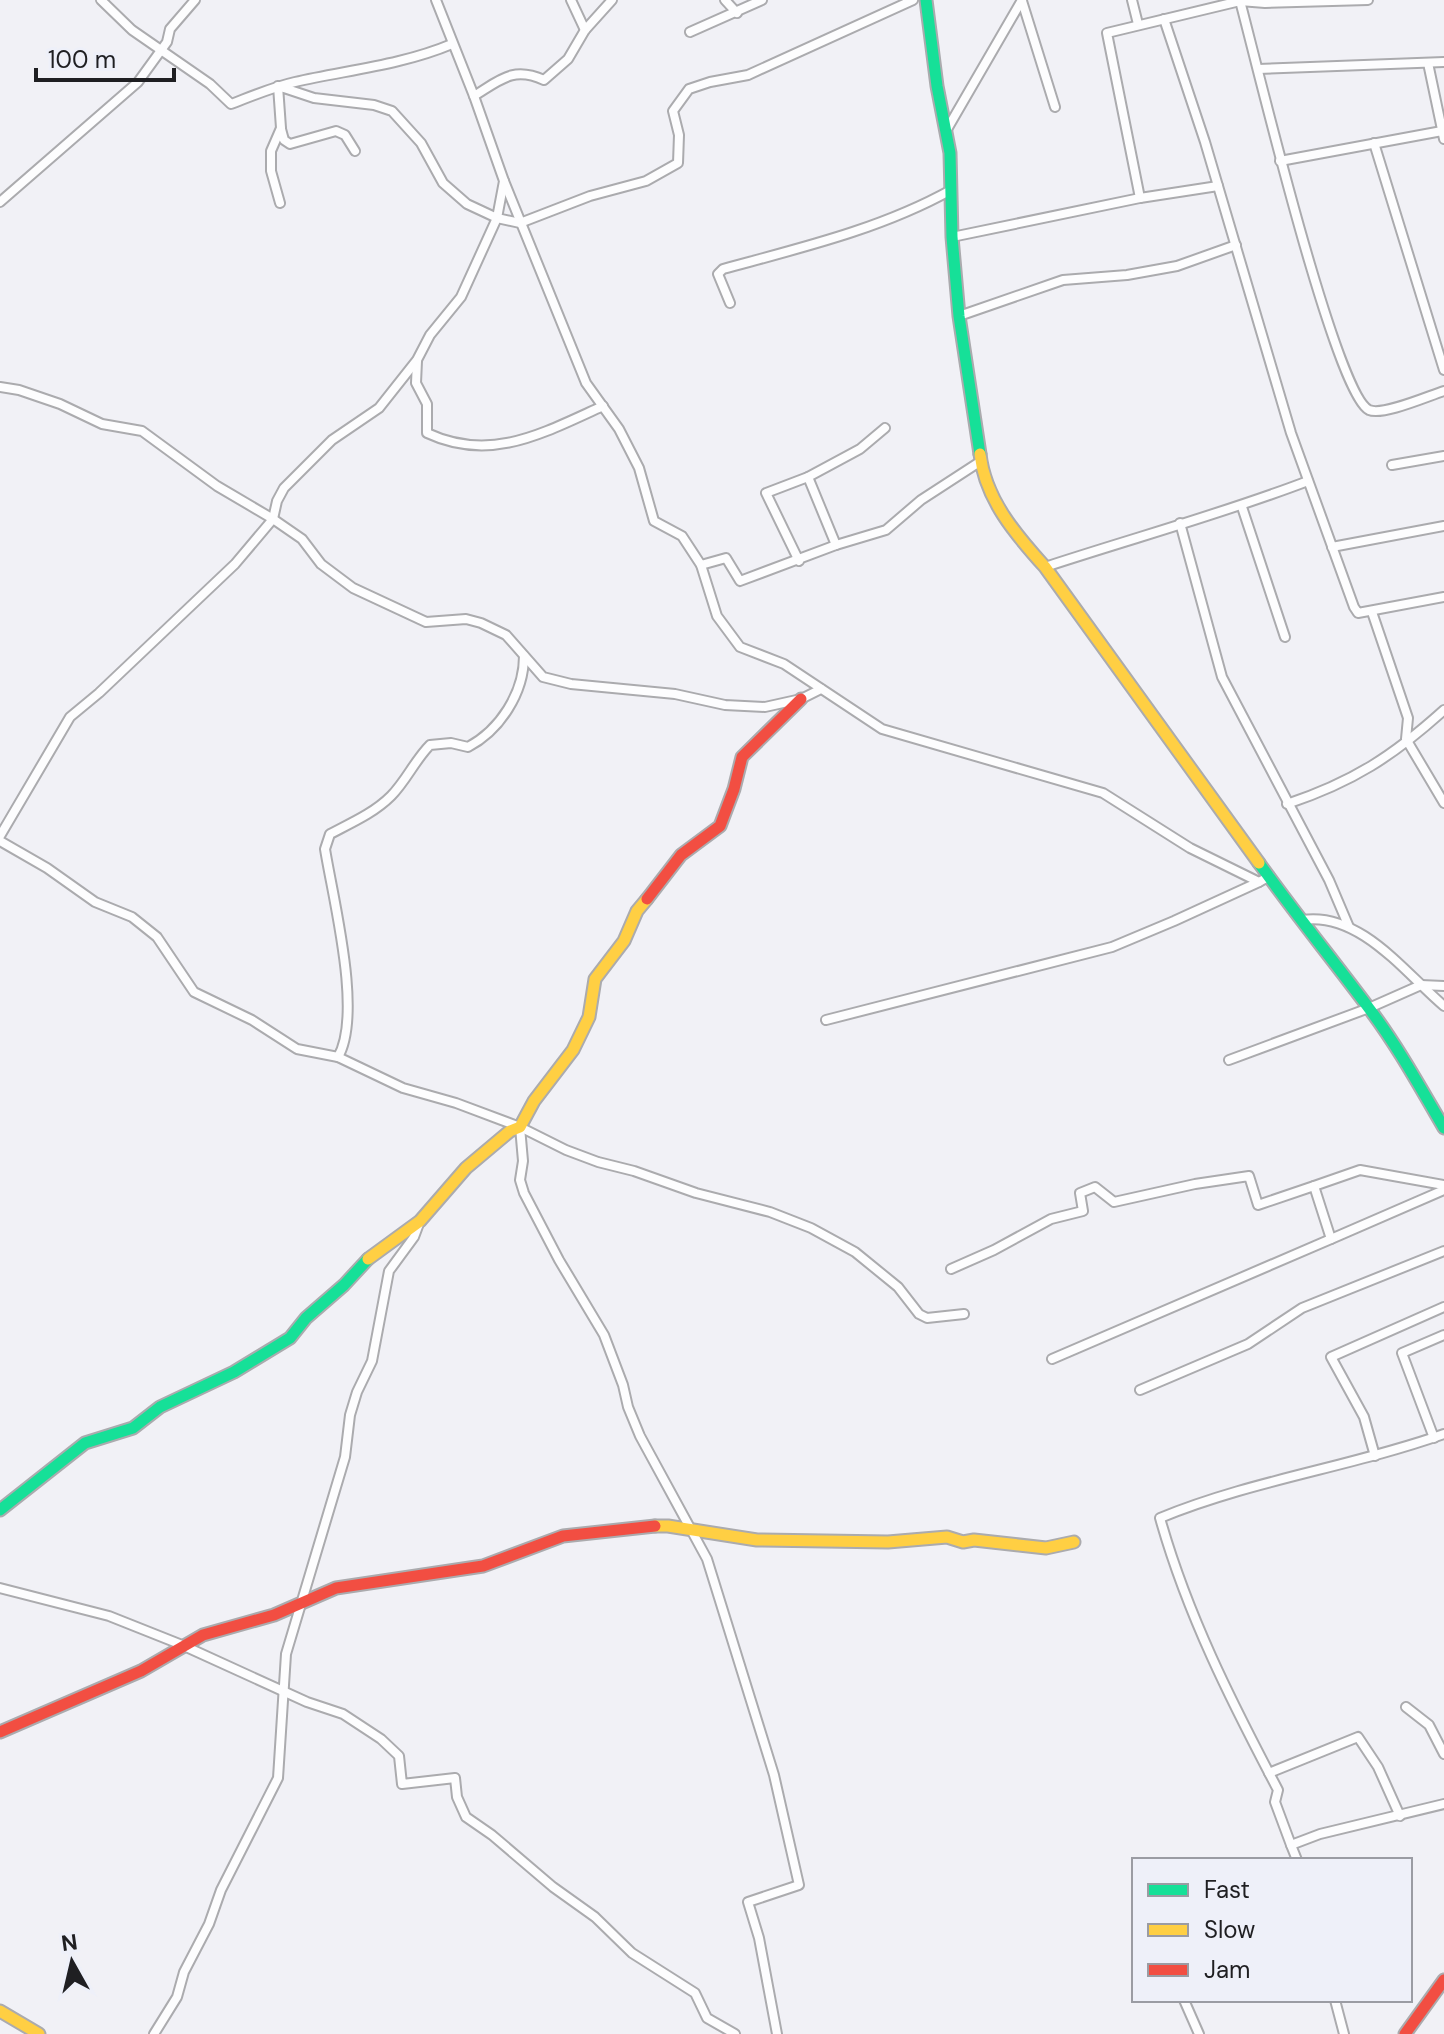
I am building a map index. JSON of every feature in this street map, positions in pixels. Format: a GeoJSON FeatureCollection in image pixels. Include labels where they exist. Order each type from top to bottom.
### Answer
{"type":"FeatureCollection","features":[{"type":"Feature","properties":{"kind":"street"},"geometry":{"type":"LineString","coordinates":[[101,0],[132,30],[210,84],[231,104],[278,86],[378,67],[428,54],[452,44]]}},
{"type":"Feature","properties":{"kind":"street"},"geometry":{"type":"LineString","coordinates":[[0,202],[138,82],[167,42],[170,29],[195,0]]}},
{"type":"Feature","properties":{"kind":"street"},"geometry":{"type":"LineString","coordinates":[[436,0],[520,223],[586,383],[619,429],[639,468],[654,521],[682,536],[701,565],[717,616],[740,647],[784,664],[882,729],[1103,793],[1190,848],[1264,879]]}},
{"type":"Feature","properties":{"kind":"street"},"geometry":{"type":"LineString","coordinates":[[571,0],[585,30]]}},
{"type":"Feature","properties":{"kind":"street"},"geometry":{"type":"LineString","coordinates":[[474,96],[507,75],[530,74],[544,80],[568,59],[585,30],[612,0]]}},
{"type":"Feature","properties":{"kind":"street"},"geometry":{"type":"LineString","coordinates":[[725,0],[737,13]]}},
{"type":"Feature","properties":{"kind":"street"},"geometry":{"type":"LineString","coordinates":[[690,32],[762,0]]}},
{"type":"Feature","properties":{"kind":"street"},"geometry":{"type":"LineString","coordinates":[[278,86],[314,98],[374,105],[392,111],[421,143],[443,183],[467,204],[497,218],[520,223],[590,196],[646,181],[678,163],[679,135],[673,111],[689,89],[748,75],[913,0]]}},
{"type":"Feature","properties":{"kind":"street"},"geometry":{"type":"LineString","coordinates":[[926,0],[950,153],[952,237],[959,316],[981,461],[990,489],[1011,529],[1045,567],[1264,879],[1302,920],[1318,945],[1369,1008],[1444,1128]]}},
{"type":"Feature","properties":{"kind":"street"},"geometry":{"type":"LineString","coordinates":[[946,131],[1022,0]]}},
{"type":"Feature","properties":{"kind":"street"},"geometry":{"type":"LineString","coordinates":[[1022,0],[1055,107]]}},
{"type":"Feature","properties":{"kind":"street"},"geometry":{"type":"LineString","coordinates":[[1132,0],[1138,24]]}},
{"type":"Feature","properties":{"kind":"street"},"geometry":{"type":"LineString","coordinates":[[1140,198],[1107,33],[1240,1],[1368,0]]}},
{"type":"Feature","properties":{"kind":"street"},"geometry":{"type":"LineString","coordinates":[[1240,1],[1280,161],[1320,299],[1357,399],[1365,409],[1375,412],[1444,391]]}},
{"type":"Feature","properties":{"kind":"street"},"geometry":{"type":"LineString","coordinates":[[1164,19],[1218,186],[1291,433],[1354,607],[1358,613],[1372,612],[1444,597]]}},
{"type":"Feature","properties":{"kind":"street"},"geometry":{"type":"LineString","coordinates":[[1258,69],[1444,62]]}},
{"type":"Feature","properties":{"kind":"street"},"geometry":{"type":"LineString","coordinates":[[1280,161],[1374,143],[1443,135],[1428,63]]}},
{"type":"Feature","properties":{"kind":"street"},"geometry":{"type":"LineString","coordinates":[[278,86],[284,140],[290,144],[336,131],[345,135],[355,151]]}},
{"type":"Feature","properties":{"kind":"street"},"geometry":{"type":"LineString","coordinates":[[280,203],[271,161],[275,138],[281,128]]}},
{"type":"Feature","properties":{"kind":"street"},"geometry":{"type":"LineString","coordinates":[[1374,143],[1444,370]]}},
{"type":"Feature","properties":{"kind":"street"},"geometry":{"type":"LineString","coordinates":[[504,181],[497,218],[461,297],[430,335],[417,360],[379,408],[332,440],[284,488],[273,519],[235,564],[70,717],[0,839],[95,902],[132,917],[157,937],[194,992],[252,1020],[297,1049],[338,1057],[403,1088],[456,1103],[520,1127],[598,1162],[696,1193],[770,1212],[811,1228],[855,1252],[898,1287],[919,1314],[927,1318],[964,1314]]}},
{"type":"Feature","properties":{"kind":"street"},"geometry":{"type":"LineString","coordinates":[[952,237],[1140,198],[1218,186]]}},
{"type":"Feature","properties":{"kind":"street"},"geometry":{"type":"LineString","coordinates":[[730,303],[718,274],[723,269],[835,237],[917,209],[951,190]]}},
{"type":"Feature","properties":{"kind":"street"},"geometry":{"type":"LineString","coordinates":[[959,316],[1063,280],[1127,275],[1177,266],[1236,245]]}},
{"type":"Feature","properties":{"kind":"street"},"geometry":{"type":"LineString","coordinates":[[417,360],[416,383],[427,404],[427,433],[449,443],[485,447],[529,439],[603,406]]}},
{"type":"Feature","properties":{"kind":"street"},"geometry":{"type":"LineString","coordinates":[[0,387],[60,404],[102,424],[142,431],[217,486],[302,539],[321,564],[353,588],[426,622],[466,619],[481,623],[506,635],[543,677],[571,684],[675,694],[725,705],[765,707],[801,699],[821,689]]}},
{"type":"Feature","properties":{"kind":"street"},"geometry":{"type":"LineString","coordinates":[[799,561],[766,493],[808,477],[860,449],[885,428]]}},
{"type":"Feature","properties":{"kind":"street"},"geometry":{"type":"LineString","coordinates":[[1392,465],[1444,456]]}},
{"type":"Feature","properties":{"kind":"street"},"geometry":{"type":"LineString","coordinates":[[701,565],[726,558],[740,581],[886,530],[921,500],[981,461]]}},
{"type":"Feature","properties":{"kind":"street"},"geometry":{"type":"LineString","coordinates":[[808,477],[836,545]]}},
{"type":"Feature","properties":{"kind":"street"},"geometry":{"type":"LineString","coordinates":[[1045,567],[1180,523],[1242,507],[1308,481]]}},
{"type":"Feature","properties":{"kind":"street"},"geometry":{"type":"LineString","coordinates":[[1242,507],[1285,637]]}},
{"type":"Feature","properties":{"kind":"street"},"geometry":{"type":"LineString","coordinates":[[1180,523],[1222,677],[1329,880],[1349,927]]}},
{"type":"Feature","properties":{"kind":"street"},"geometry":{"type":"LineString","coordinates":[[1332,547],[1444,526]]}},
{"type":"Feature","properties":{"kind":"street"},"geometry":{"type":"LineString","coordinates":[[1372,612],[1408,718],[1407,741],[1444,803]]}},
{"type":"Feature","properties":{"kind":"street"},"geometry":{"type":"LineString","coordinates":[[338,1057],[345,1045],[347,985],[325,849],[330,834],[362,817],[391,796],[430,745],[451,743],[468,747],[484,738],[512,704],[524,674],[524,656]]}},
{"type":"Feature","properties":{"kind":"street"},"geometry":{"type":"LineString","coordinates":[[777,2034],[759,1938],[748,1902],[799,1885],[773,1771],[707,1559],[640,1436],[604,1335],[524,1193],[520,1180],[523,1161],[520,1127],[534,1101],[573,1050],[589,1017],[595,979],[624,941],[637,911],[681,855],[720,826],[742,757],[801,699]]}},
{"type":"Feature","properties":{"kind":"street"},"geometry":{"type":"LineString","coordinates":[[1287,804],[1332,789],[1379,764],[1444,710]]}},
{"type":"Feature","properties":{"kind":"street"},"geometry":{"type":"LineString","coordinates":[[826,1020],[1112,947],[1264,879]]}},
{"type":"Feature","properties":{"kind":"street"},"geometry":{"type":"LineString","coordinates":[[1302,920],[1328,920],[1349,927],[1444,1006]]}},
{"type":"Feature","properties":{"kind":"street"},"geometry":{"type":"LineString","coordinates":[[1229,1060],[1369,1008],[1421,985],[1444,986]]}},
{"type":"Feature","properties":{"kind":"street"},"geometry":{"type":"LineString","coordinates":[[0,1510],[85,1443],[133,1428],[160,1407],[234,1372],[290,1338],[306,1318],[344,1285],[358,1268],[420,1221],[466,1168],[510,1131],[520,1127]]}},
{"type":"Feature","properties":{"kind":"street"},"geometry":{"type":"LineString","coordinates":[[951,1269],[1051,1219],[1083,1211],[1080,1193],[1095,1187],[1114,1202],[1249,1176],[1258,1205],[1360,1170],[1444,1187]]}},
{"type":"Feature","properties":{"kind":"street"},"geometry":{"type":"LineString","coordinates":[[1314,1186],[1331,1239]]}},
{"type":"Feature","properties":{"kind":"street"},"geometry":{"type":"LineString","coordinates":[[1052,1359],[1444,1187]]}},
{"type":"Feature","properties":{"kind":"street"},"geometry":{"type":"LineString","coordinates":[[154,2034],[177,1997],[184,1972],[209,1924],[221,1890],[278,1778],[286,1654],[345,1457],[354,1404],[372,1361],[389,1271],[414,1237],[420,1221]]}},
{"type":"Feature","properties":{"kind":"street"},"geometry":{"type":"LineString","coordinates":[[1140,1390],[1248,1344],[1302,1308],[1444,1251]]}},
{"type":"Feature","properties":{"kind":"street"},"geometry":{"type":"LineString","coordinates":[[1375,1456],[1364,1417],[1331,1357],[1444,1307]]}},
{"type":"Feature","properties":{"kind":"street"},"geometry":{"type":"LineString","coordinates":[[1434,1438],[1402,1353],[1444,1335]]}},
{"type":"Feature","properties":{"kind":"street"},"geometry":{"type":"LineString","coordinates":[[1296,1858],[1275,1802],[1278,1790],[1196,1624],[1172,1561],[1160,1518],[1206,1499],[1375,1456],[1444,1434]]}},
{"type":"Feature","properties":{"kind":"street"},"geometry":{"type":"LineString","coordinates":[[0,1732],[141,1671],[203,1635],[274,1615],[336,1588],[483,1566],[563,1536],[668,1526],[757,1540],[800,1542],[888,1542],[947,1537],[963,1542],[974,1540],[1046,1548],[1074,1542]]}},
{"type":"Feature","properties":{"kind":"street"},"geometry":{"type":"LineString","coordinates":[[0,1588],[109,1616],[343,1714],[381,1739],[399,1756],[402,1784],[455,1778],[457,1797],[466,1817],[595,1917],[632,1953],[695,1993],[707,2018],[735,2034]]}},
{"type":"Feature","properties":{"kind":"street"},"geometry":{"type":"LineString","coordinates":[[1406,1707],[1429,1725],[1444,1754]]}},
{"type":"Feature","properties":{"kind":"street"},"geometry":{"type":"LineString","coordinates":[[1269,1773],[1358,1737],[1378,1767],[1400,1816]]}},
{"type":"Feature","properties":{"kind":"street"},"geometry":{"type":"LineString","coordinates":[[1291,1845],[1320,1834],[1444,1804]]}},
{"type":"Feature","properties":{"kind":"street"},"geometry":{"type":"LineString","coordinates":[[1405,2034],[1444,1980]]}},
{"type":"Feature","properties":{"kind":"street"},"geometry":{"type":"LineString","coordinates":[[1185,2002],[1199,2034]]}},
{"type":"Feature","properties":{"kind":"street"},"geometry":{"type":"LineString","coordinates":[[1336,2002],[1344,2034]]}},
{"type":"Feature","properties":{"kind":"street"},"geometry":{"type":"LineString","coordinates":[[0,2011],[39,2034]]}},
{"type":"Feature","properties":{"kind":"traffic: fast"},"geometry":{"type":"LineString","coordinates":[[926,0],[937,86],[950,153],[952,237],[959,316],[980,454]]}},
{"type":"Feature","properties":{"kind":"traffic: fast"},"geometry":{"type":"LineString","coordinates":[[1259,863],[1379,1021],[1444,1128]]}},
{"type":"Feature","properties":{"kind":"traffic: fast"},"geometry":{"type":"LineString","coordinates":[[0,1510],[85,1443],[133,1428],[160,1407],[234,1372],[290,1338],[306,1318],[368,1259]]}},
{"type":"Feature","properties":{"kind":"traffic: slow"},"geometry":{"type":"LineString","coordinates":[[980,454],[988,486],[1004,515],[1259,863]]}},
{"type":"Feature","properties":{"kind":"traffic: slow"},"geometry":{"type":"LineString","coordinates":[[368,1259],[420,1221],[466,1168],[510,1131],[520,1127],[534,1101],[573,1050],[589,1017],[595,979],[624,941],[637,911],[647,899]]}},
{"type":"Feature","properties":{"kind":"traffic: slow"},"geometry":{"type":"LineString","coordinates":[[655,1526],[757,1540],[888,1542],[947,1537],[963,1542],[974,1540],[1046,1548],[1074,1542]]}},
{"type":"Feature","properties":{"kind":"traffic: slow"},"geometry":{"type":"LineString","coordinates":[[0,2011],[39,2034]]}},
{"type":"Feature","properties":{"kind":"traffic: jam"},"geometry":{"type":"LineString","coordinates":[[647,899],[681,855],[720,826],[742,757],[801,699]]}},
{"type":"Feature","properties":{"kind":"traffic: jam"},"geometry":{"type":"LineString","coordinates":[[0,1732],[141,1671],[203,1635],[274,1615],[336,1588],[483,1566],[563,1536],[655,1526]]}},
{"type":"Feature","properties":{"kind":"traffic: jam"},"geometry":{"type":"LineString","coordinates":[[1405,2034],[1444,1980]]}}]}
